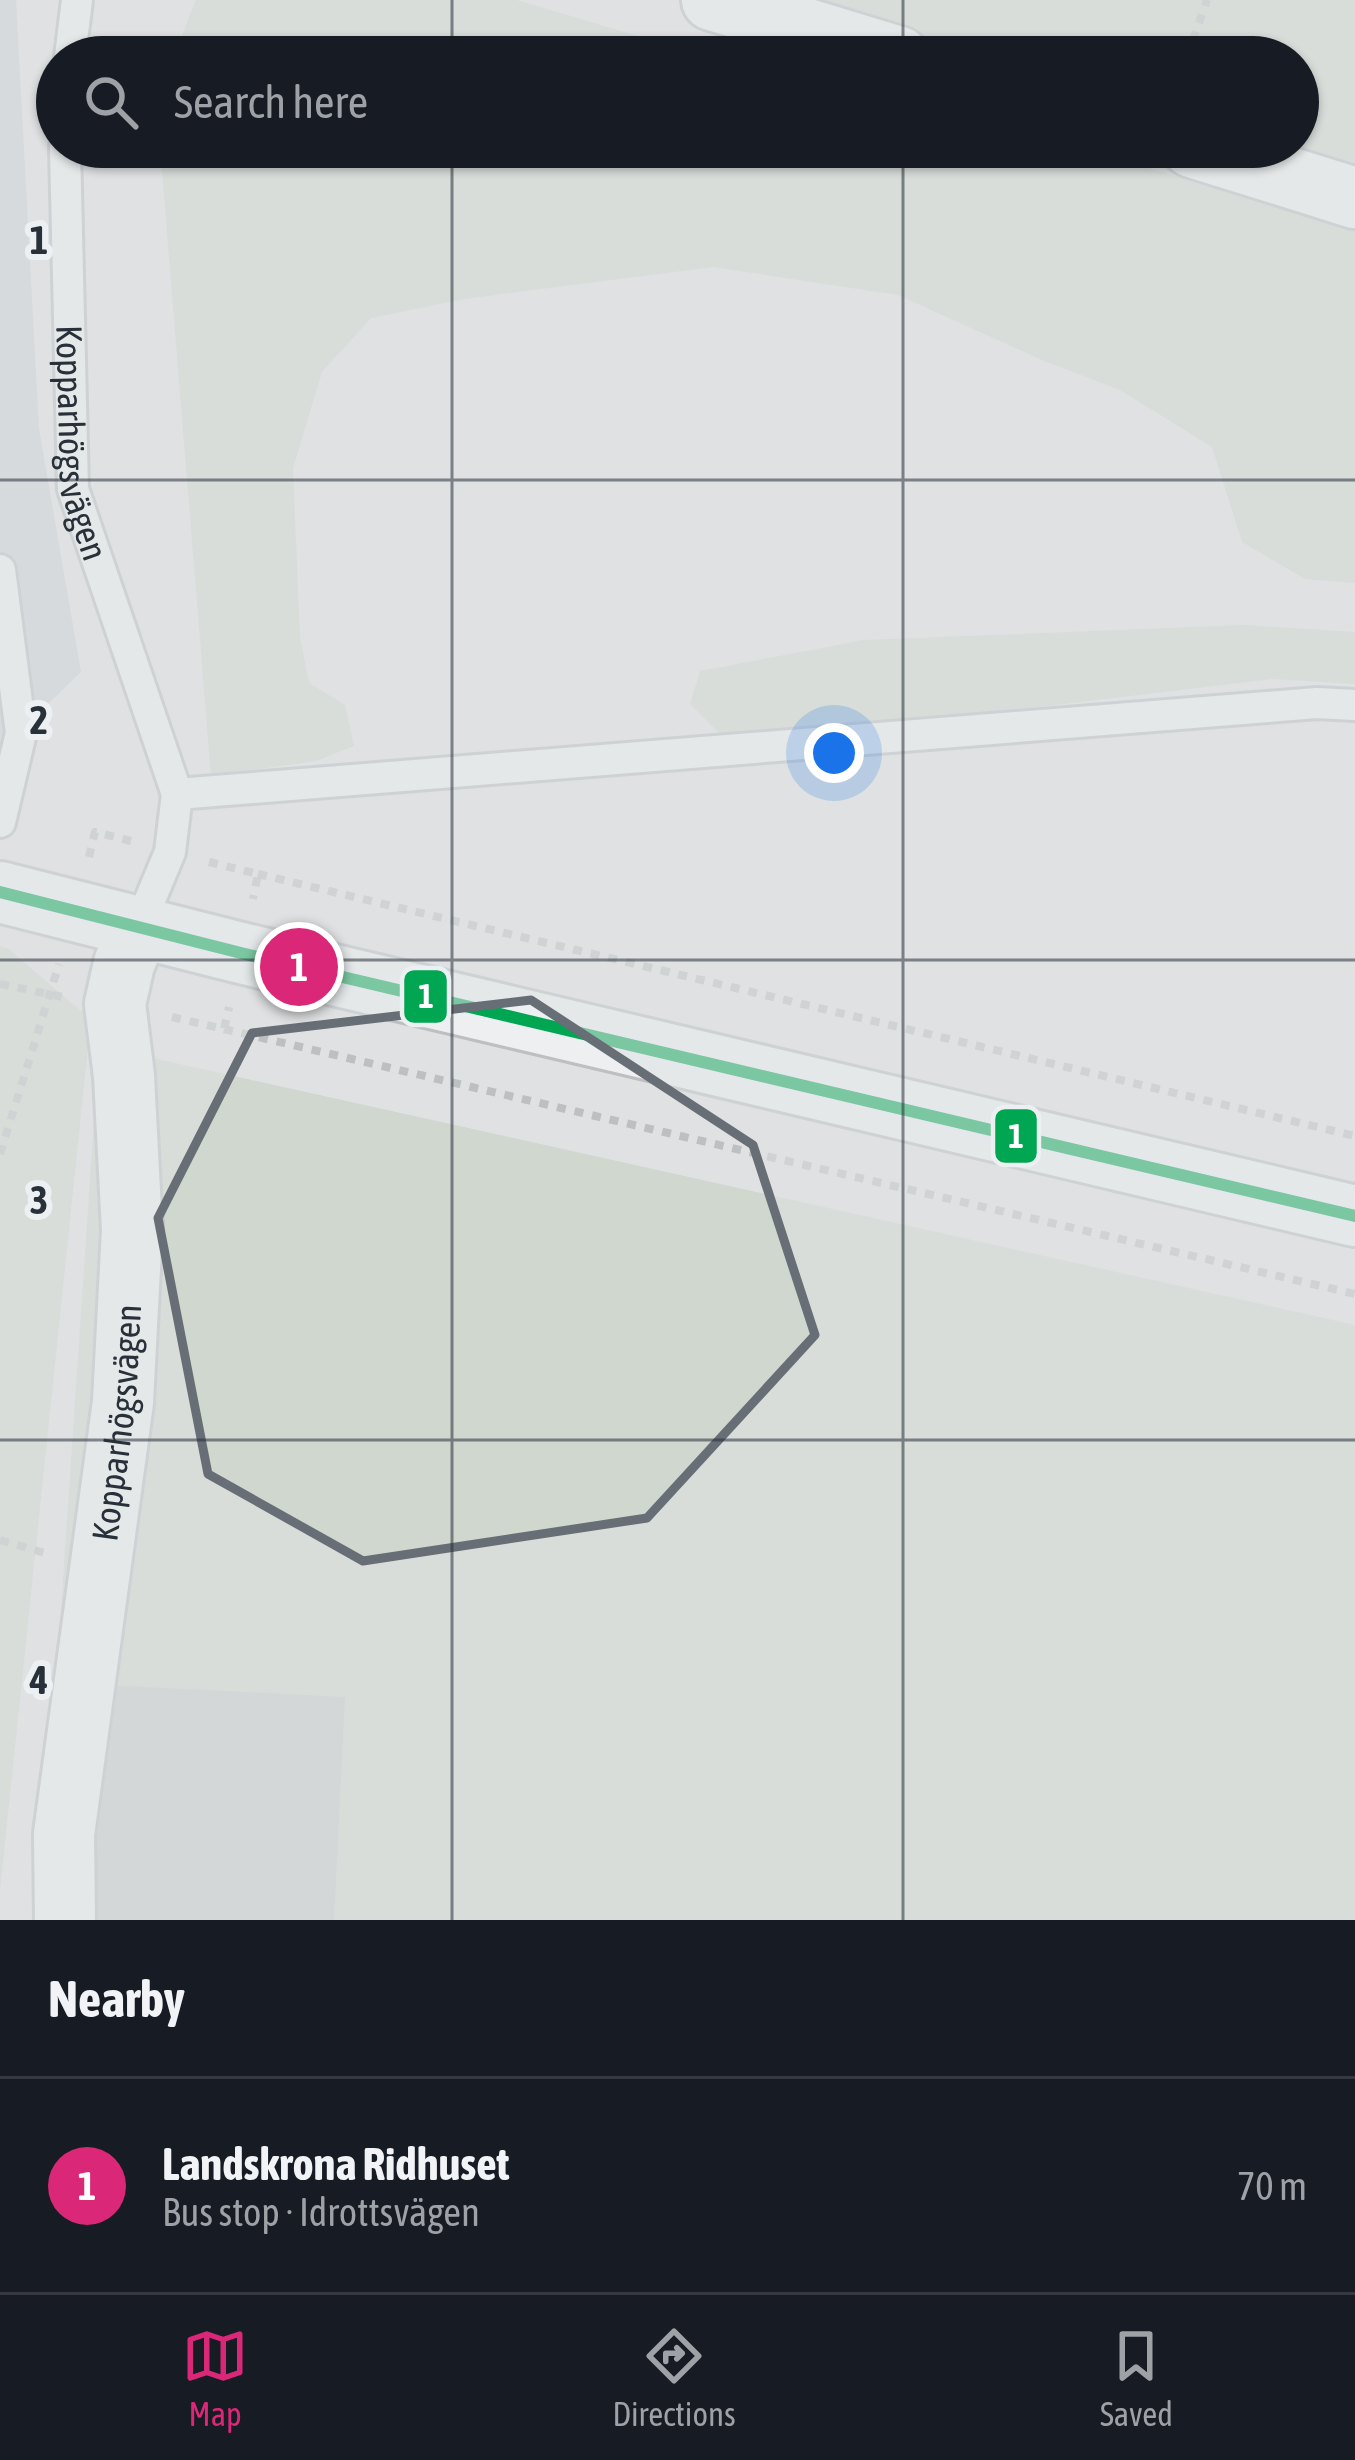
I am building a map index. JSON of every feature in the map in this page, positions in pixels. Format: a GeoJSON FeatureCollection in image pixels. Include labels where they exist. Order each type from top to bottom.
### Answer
{"type":"FeatureCollection","features":[{"type":"Feature","properties":{"kind":"street"},"geometry":{"type":"LineString","coordinates":[[712,0],[830,36]]}},
{"type":"Feature","properties":{"kind":"street"},"geometry":{"type":"LineString","coordinates":[[1259,168],[1355,198]]}},
{"type":"Feature","properties":{"kind":"street"},"geometry":{"type":"LineString","coordinates":[[0,892],[80,894],[139,926],[1355,1216]]}},
{"type":"Feature","properties":{"kind":"street","name":"Kopparhögsvägen"},"geometry":{"type":"LineString","coordinates":[[65,1920],[64,1834],[122,1402],[132,1229],[115,1004],[139,926]]}},
{"type":"Feature","properties":{"kind":"lane"},"geometry":{"type":"LineString","coordinates":[[72,36],[76,0]]}},
{"type":"Feature","properties":{"kind":"lane","name":"Kopparhögsvägen"},"geometry":{"type":"LineString","coordinates":[[65,168],[73,489],[177,794]]}},
{"type":"Feature","properties":{"kind":"lane"},"geometry":{"type":"LineString","coordinates":[[0,570],[7,675],[21,733],[0,822]]}},
{"type":"Feature","properties":{"kind":"lane"},"geometry":{"type":"LineString","coordinates":[[139,926],[170,852],[177,794],[1317,703],[1355,705]]}},
{"type":"Feature","properties":{"kind":"path"},"geometry":{"type":"LineString","coordinates":[[1194,36],[1207,0]]}},
{"type":"Feature","properties":{"kind":"path"},"geometry":{"type":"LineString","coordinates":[[80,894],[95,832],[170,852]]}},
{"type":"Feature","properties":{"kind":"path"},"geometry":{"type":"LineString","coordinates":[[258,874],[1355,1136]]}},
{"type":"Feature","properties":{"kind":"path"},"geometry":{"type":"LineString","coordinates":[[0,1154],[49,996]]}},
{"type":"Feature","properties":{"kind":"path"},"geometry":{"type":"LineString","coordinates":[[224,1029],[1355,1294]]}},
{"type":"Feature","properties":{"kind":"highlighted area"},"geometry":{"type":"Polygon","coordinates":[[[531,1000],[753,1145],[815,1335],[647,1518],[363,1561],[208,1474],[158,1218],[252,1033],[531,1000]]]}},
{"type":"Feature","properties":{"kind":"shaded area"},"geometry":{"type":"Polygon","coordinates":[[[0,0],[16,0],[39,429],[81,672],[0,750],[0,0]]]}},
{"type":"Feature","properties":{"kind":"shaded area"},"geometry":{"type":"Polygon","coordinates":[[[196,0],[517,0],[638,36],[181,36],[196,0]]]}},
{"type":"Feature","properties":{"kind":"shaded area"},"geometry":{"type":"Polygon","coordinates":[[[817,0],[1355,0],[1355,177],[1319,164],[1319,36],[921,36],[817,0]]]}},
{"type":"Feature","properties":{"kind":"shaded area"},"geometry":{"type":"Polygon","coordinates":[[[162,168],[1148,168],[1355,229],[1355,583],[1305,579],[1242,542],[1212,447],[1120,390],[898,295],[713,267],[464,299],[371,318],[322,372],[293,468],[300,637],[309,683],[345,705],[354,746],[316,761],[211,776],[162,168]]]}},
{"type":"Feature","properties":{"kind":"shaded area"},"geometry":{"type":"Polygon","coordinates":[[[1244,625],[1355,632],[1355,684],[1272,679],[948,718],[720,734],[690,704],[700,671],[864,640],[1244,625]]]}},
{"type":"Feature","properties":{"kind":"shaded area"},"geometry":{"type":"Polygon","coordinates":[[[0,946],[91,1019],[0,1891],[0,946]]]}},
{"type":"Feature","properties":{"kind":"shaded area"},"geometry":{"type":"Polygon","coordinates":[[[99,1046],[1355,1325],[1355,1920],[40,1920],[99,1046]]]}},
{"type":"Feature","properties":{"kind":"building"},"geometry":{"type":"Polygon","coordinates":[[[102,1685],[345,1697],[334,1920],[91,1920],[102,1685]]]}},
{"type":"Feature","properties":{"kind":"transit line","name":"1"},"geometry":{"type":"LineString","coordinates":[[0,892],[1355,1216]]}},
{"type":"Feature","properties":{"kind":"place","name":"Landskrona Ridhuset"},"geometry":{"type":"Point","coordinates":[299,967]}}]}
